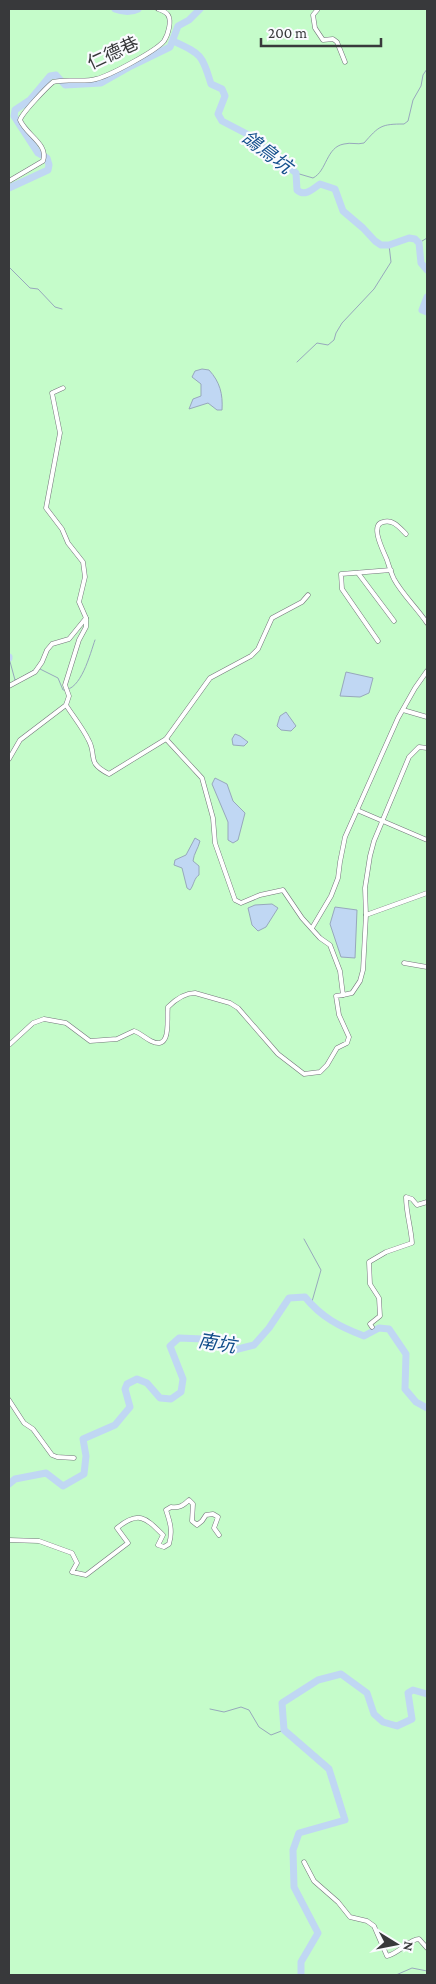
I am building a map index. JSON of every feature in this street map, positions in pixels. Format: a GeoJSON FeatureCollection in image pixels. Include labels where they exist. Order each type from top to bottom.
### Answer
{"type":"FeatureCollection","features":[{"type":"Feature","properties":{"kind":"street","name":"仁德巷"},"geometry":{"type":"LineString","coordinates":[[9,181],[43,162],[45,156],[42,147],[22,125],[20,120],[26,110],[48,86],[56,81],[88,81],[98,79],[161,43],[167,34],[169,16],[166,12],[158,9]]}},
{"type":"Feature","properties":{"kind":"street"},"geometry":{"type":"LineString","coordinates":[[318,9],[313,15],[315,28],[323,40],[330,38],[337,42],[345,62]]}},
{"type":"Feature","properties":{"kind":"street"},"geometry":{"type":"LineString","coordinates":[[9,759],[20,740],[66,705],[69,696],[65,686],[79,640],[86,627],[86,618],[79,602],[85,577],[83,562],[68,544],[62,529],[46,508],[60,433],[52,393],[63,388]]}},
{"type":"Feature","properties":{"kind":"street"},"geometry":{"type":"LineString","coordinates":[[406,534],[396,523],[385,521],[379,523],[377,527],[378,539],[394,578],[427,623]]}},
{"type":"Feature","properties":{"kind":"street"},"geometry":{"type":"LineString","coordinates":[[378,641],[342,589],[341,574],[390,570]]}},
{"type":"Feature","properties":{"kind":"street"},"geometry":{"type":"LineString","coordinates":[[358,573],[394,621]]}},
{"type":"Feature","properties":{"kind":"street"},"geometry":{"type":"LineString","coordinates":[[66,705],[90,741],[93,763],[100,770],[109,774],[166,739],[210,678],[214,674],[251,656],[258,649],[272,618],[302,602],[308,595]]}},
{"type":"Feature","properties":{"kind":"street"},"geometry":{"type":"LineString","coordinates":[[9,686],[37,671],[52,644],[69,639],[86,618]]}},
{"type":"Feature","properties":{"kind":"street"},"geometry":{"type":"LineString","coordinates":[[312,928],[332,896],[338,878],[345,837],[356,810],[398,718],[415,688],[427,672]]}},
{"type":"Feature","properties":{"kind":"street"},"geometry":{"type":"LineString","coordinates":[[403,710],[427,717]]}},
{"type":"Feature","properties":{"kind":"street"},"geometry":{"type":"LineString","coordinates":[[166,739],[202,778],[213,818],[215,843],[235,900],[241,903],[260,895],[283,890],[302,918],[333,949],[340,971],[343,995]]}},
{"type":"Feature","properties":{"kind":"street"},"geometry":{"type":"LineString","coordinates":[[9,1045],[33,1023],[44,1020],[66,1024],[90,1041],[117,1039],[134,1031],[152,1042],[159,1042],[165,1039],[167,1034],[168,1007],[176,999],[195,993],[230,1003],[238,1008],[278,1054],[304,1074],[320,1072],[327,1066],[337,1048],[347,1043],[349,1037],[339,1015],[336,996],[352,992],[360,981],[363,970],[366,888],[370,856],[382,821],[409,757],[419,747],[427,748]]}},
{"type":"Feature","properties":{"kind":"street"},"geometry":{"type":"LineString","coordinates":[[356,810],[427,840]]}},
{"type":"Feature","properties":{"kind":"street"},"geometry":{"type":"LineString","coordinates":[[366,915],[427,893]]}},
{"type":"Feature","properties":{"kind":"street"},"geometry":{"type":"LineString","coordinates":[[404,963],[427,967]]}},
{"type":"Feature","properties":{"kind":"street"},"geometry":{"type":"LineString","coordinates":[[372,1327],[370,1324],[380,1316],[380,1298],[370,1284],[369,1262],[386,1252],[412,1243],[411,1226],[406,1210],[406,1197],[412,1199],[417,1205],[427,1202]]}},
{"type":"Feature","properties":{"kind":"street"},"geometry":{"type":"LineString","coordinates":[[9,1400],[24,1423],[33,1429],[52,1455],[74,1458]]}},
{"type":"Feature","properties":{"kind":"street"},"geometry":{"type":"LineString","coordinates":[[9,1540],[39,1541],[72,1553],[77,1563],[72,1572],[86,1575],[128,1543],[116,1528],[123,1523],[138,1518],[147,1519],[163,1535],[158,1545],[164,1547],[169,1544],[172,1535],[166,1510],[171,1506],[178,1508],[189,1500],[193,1504],[192,1521],[197,1525],[206,1515],[213,1514],[218,1517],[214,1528],[219,1535]]}},
{"type":"Feature","properties":{"kind":"street"},"geometry":{"type":"LineString","coordinates":[[304,1862],[314,1881],[338,1902],[350,1917],[374,1926],[387,1956],[396,1954],[419,1938],[427,1948]]}},
{"type":"Feature","properties":{"kind":"green space"},"geometry":{"type":"Polygon","coordinates":[[[9,9],[427,9],[427,1975],[9,1975],[9,9]]]}},
{"type":"Feature","properties":{"kind":"water"},"geometry":{"type":"Polygon","coordinates":[[[209,370],[218,384],[222,399],[222,410],[217,410],[208,403],[189,409],[193,399],[201,396],[201,384],[192,377],[195,371],[209,370]]]}},
{"type":"Feature","properties":{"kind":"water"},"geometry":{"type":"Polygon","coordinates":[[[346,672],[373,678],[369,693],[360,697],[340,696],[346,672]]]}},
{"type":"Feature","properties":{"kind":"water"},"geometry":{"type":"Polygon","coordinates":[[[286,712],[296,726],[291,731],[281,730],[277,726],[280,716],[286,712]]]}},
{"type":"Feature","properties":{"kind":"water"},"geometry":{"type":"Polygon","coordinates":[[[235,734],[248,742],[244,746],[233,745],[232,739],[235,734]]]}},
{"type":"Feature","properties":{"kind":"water"},"geometry":{"type":"Polygon","coordinates":[[[215,778],[227,784],[233,801],[245,813],[238,840],[233,843],[228,840],[228,822],[212,784],[215,778]]]}},
{"type":"Feature","properties":{"kind":"water"},"geometry":{"type":"Polygon","coordinates":[[[195,838],[200,841],[193,861],[199,866],[199,875],[190,890],[187,888],[182,868],[174,865],[175,860],[186,855],[195,838]]]}},
{"type":"Feature","properties":{"kind":"water"},"geometry":{"type":"Polygon","coordinates":[[[272,904],[278,908],[266,927],[258,931],[252,925],[248,908],[255,905],[272,904]]]}},
{"type":"Feature","properties":{"kind":"water"},"geometry":{"type":"Polygon","coordinates":[[[335,907],[357,910],[355,958],[341,957],[330,924],[335,907]]]}},
{"type":"Feature","properties":{"kind":"waterway","name":"鴿鳥坑"},"geometry":{"type":"LineString","coordinates":[[115,9],[126,12],[138,9]]}},
{"type":"Feature","properties":{"kind":"waterway"},"geometry":{"type":"LineString","coordinates":[[9,188],[48,170],[47,158],[38,153],[14,116],[15,110],[30,100],[50,76],[56,75],[65,85],[101,83],[170,47],[178,26],[189,20],[200,9]]}},
{"type":"Feature","properties":{"kind":"waterway","name":"鴿鳥坑"},"geometry":{"type":"LineString","coordinates":[[173,41],[195,52],[205,66],[211,84],[222,89],[225,96],[218,114],[222,121],[247,134],[296,173],[297,190],[303,193],[312,190],[320,184],[335,189],[343,211],[381,245],[389,245],[409,238],[415,239],[419,243],[421,263],[427,270]]}},
{"type":"Feature","properties":{"kind":"waterway"},"geometry":{"type":"LineString","coordinates":[[296,173],[313,178],[318,175],[330,154],[338,146],[347,143],[364,143],[381,127],[404,124],[408,121],[413,100],[421,86],[423,75],[427,69]]}},
{"type":"Feature","properties":{"kind":"waterway"},"geometry":{"type":"LineString","coordinates":[[419,243],[427,238]]}},
{"type":"Feature","properties":{"kind":"waterway"},"geometry":{"type":"LineString","coordinates":[[297,362],[317,343],[328,345],[334,340],[342,323],[374,289],[391,262],[389,245]]}},
{"type":"Feature","properties":{"kind":"waterway"},"geometry":{"type":"LineString","coordinates":[[9,267],[30,288],[38,289],[55,307],[62,309]]}},
{"type":"Feature","properties":{"kind":"waterway","name":"鴿鳥坑"},"geometry":{"type":"LineString","coordinates":[[427,297],[422,310],[427,312]]}},
{"type":"Feature","properties":{"kind":"waterway"},"geometry":{"type":"LineString","coordinates":[[40,669],[58,678],[63,690],[69,689],[75,685],[84,671],[95,640]]}},
{"type":"Feature","properties":{"kind":"waterway"},"geometry":{"type":"LineString","coordinates":[[9,658],[15,680],[19,679]]}},
{"type":"Feature","properties":{"kind":"waterway"},"geometry":{"type":"LineString","coordinates":[[22,677],[36,669]]}},
{"type":"Feature","properties":{"kind":"waterway"},"geometry":{"type":"LineString","coordinates":[[304,1239],[321,1270],[311,1305]]}},
{"type":"Feature","properties":{"kind":"waterway","name":"南坑"},"geometry":{"type":"LineString","coordinates":[[9,1484],[15,1479],[46,1473],[63,1486],[84,1474],[86,1456],[83,1439],[115,1425],[130,1407],[125,1389],[127,1384],[137,1379],[147,1383],[160,1398],[171,1399],[181,1392],[183,1379],[170,1346],[179,1338],[203,1339],[234,1350],[254,1345],[269,1328],[289,1298],[305,1297],[332,1321],[364,1336],[379,1328],[389,1329],[406,1354],[405,1389],[416,1402],[427,1408]]}},
{"type":"Feature","properties":{"kind":"waterway"},"geometry":{"type":"LineString","coordinates":[[301,1975],[301,1962],[318,1933],[294,1887],[293,1850],[299,1833],[345,1820],[329,1769],[284,1730],[282,1703],[318,1680],[341,1674],[367,1693],[374,1714],[383,1722],[397,1726],[412,1719],[408,1693],[413,1690],[427,1694]]}},
{"type":"Feature","properties":{"kind":"waterway"},"geometry":{"type":"LineString","coordinates":[[210,1709],[224,1712],[241,1707],[249,1710],[259,1727],[271,1735],[284,1730]]}},
{"type":"Feature","properties":{"kind":"waterway"},"geometry":{"type":"LineString","coordinates":[[396,1975],[412,1968],[427,1971]]}}]}
